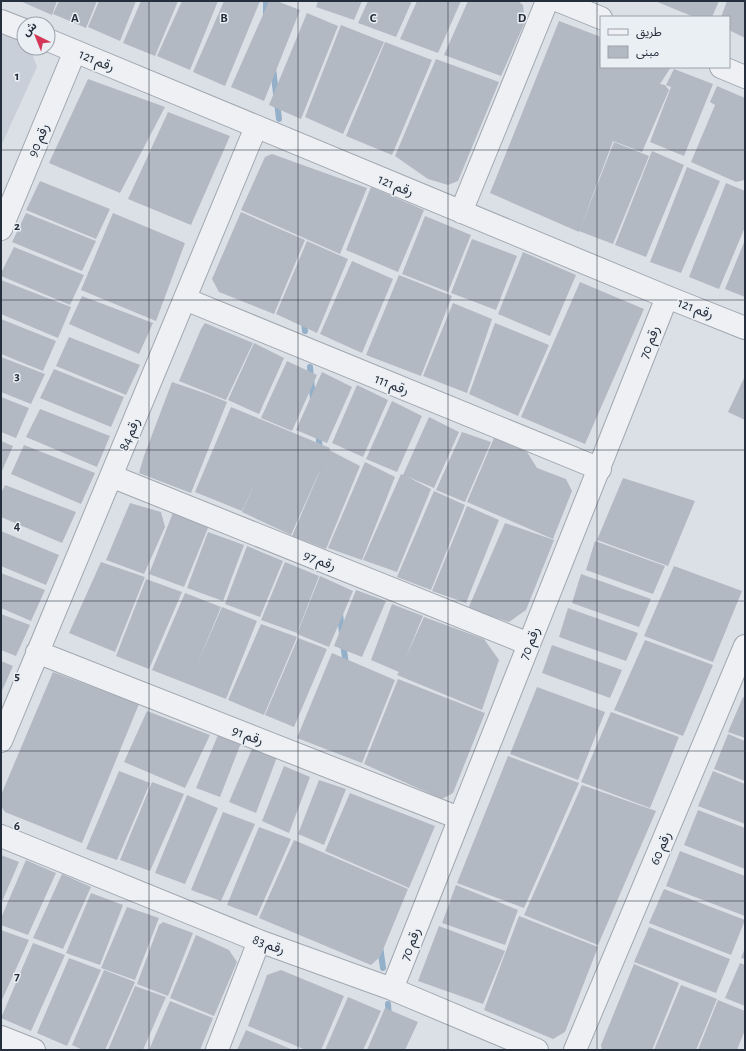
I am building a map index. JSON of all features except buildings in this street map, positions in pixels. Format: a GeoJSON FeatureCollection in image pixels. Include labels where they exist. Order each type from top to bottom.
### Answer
{"type":"FeatureCollection","features":[{"type":"Feature","properties":{"kind":"street"},"geometry":{"type":"LineString","coordinates":[[461,212],[547,1]]}},
{"type":"Feature","properties":{"kind":"street"},"geometry":{"type":"LineString","coordinates":[[559,1],[600,18]]}},
{"type":"Feature","properties":{"kind":"street"},"geometry":{"type":"LineString","coordinates":[[1,21],[16,27]]}},
{"type":"Feature","properties":{"kind":"street","name":"رقم 121"},"geometry":{"type":"LineString","coordinates":[[56,43],[461,212],[745,328]]}},
{"type":"Feature","properties":{"kind":"street","name":"رقم 90"},"geometry":{"type":"LineString","coordinates":[[1,229],[75,51]]}},
{"type":"Feature","properties":{"kind":"street"},"geometry":{"type":"LineString","coordinates":[[723,68],[745,77]]}},
{"type":"Feature","properties":{"kind":"street","name":"رقم 84"},"geometry":{"type":"LineString","coordinates":[[1,740],[256,127]]}},
{"type":"Feature","properties":{"kind":"street","name":"رقم 70"},"geometry":{"type":"LineString","coordinates":[[392,989],[459,818],[600,469],[667,297]]}},
{"type":"Feature","properties":{"kind":"street","name":"رقم 111"},"geometry":{"type":"LineString","coordinates":[[185,299],[600,469]]}},
{"type":"Feature","properties":{"kind":"street","name":"رقم 97"},"geometry":{"type":"LineString","coordinates":[[111,476],[529,644]]}},
{"type":"Feature","properties":{"kind":"street","name":"رقم 60"},"geometry":{"type":"LineString","coordinates":[[575,1050],[745,646]]}},
{"type":"Feature","properties":{"kind":"street","name":"رقم 91"},"geometry":{"type":"LineString","coordinates":[[37,652],[459,818]]}},
{"type":"Feature","properties":{"kind":"street","name":"رقم 83"},"geometry":{"type":"LineString","coordinates":[[1,836],[259,941],[392,989],[537,1050]]}},
{"type":"Feature","properties":{"kind":"street"},"geometry":{"type":"LineString","coordinates":[[217,1050],[259,941]]}},
{"type":"Feature","properties":{"kind":"street"},"geometry":{"type":"LineString","coordinates":[[1,1037],[34,1050]]}},
{"type":"Feature","properties":{"kind":"shaded area"},"geometry":{"type":"Polygon","coordinates":[[[1,33],[16,39],[16,56],[33,56],[37,67],[1,146],[1,33]]]}},
{"type":"Feature","properties":{"kind":"waterway"},"geometry":{"type":"LineString","coordinates":[[266,1],[266,15]]}},
{"type":"Feature","properties":{"kind":"waterway"},"geometry":{"type":"LineString","coordinates":[[273,68],[279,119]]}},
{"type":"Feature","properties":{"kind":"waterway"},"geometry":{"type":"LineString","coordinates":[[304,320],[305,331]]}},
{"type":"Feature","properties":{"kind":"waterway"},"geometry":{"type":"LineString","coordinates":[[310,367],[313,400]]}},
{"type":"Feature","properties":{"kind":"waterway"},"geometry":{"type":"LineString","coordinates":[[318,432],[323,475]]}},
{"type":"Feature","properties":{"kind":"waterway"},"geometry":{"type":"LineString","coordinates":[[340,613],[342,634]]}},
{"type":"Feature","properties":{"kind":"waterway"},"geometry":{"type":"LineString","coordinates":[[343,643],[346,665]]}},
{"type":"Feature","properties":{"kind":"waterway"},"geometry":{"type":"LineString","coordinates":[[380,946],[383,968]]}},
{"type":"Feature","properties":{"kind":"waterway"},"geometry":{"type":"LineString","coordinates":[[388,1004],[389,1017]]}}]}
